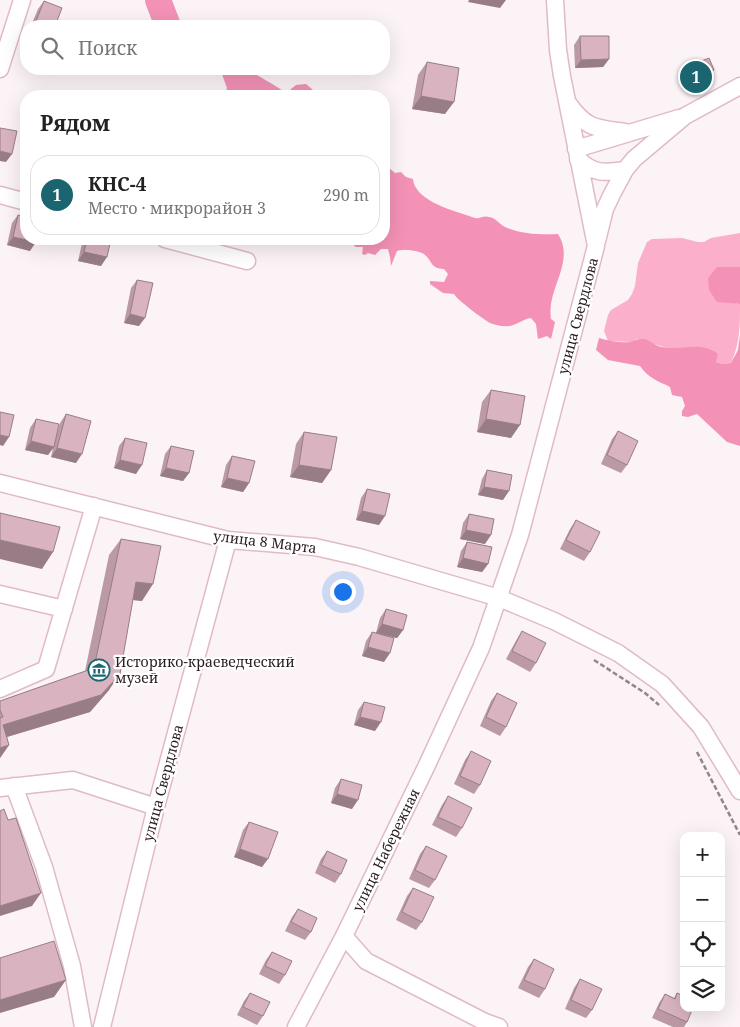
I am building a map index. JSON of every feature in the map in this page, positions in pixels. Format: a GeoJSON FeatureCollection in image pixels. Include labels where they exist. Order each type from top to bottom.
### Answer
{"type":"FeatureCollection","features":[{"type":"Feature","properties":{"kind":"street"},"geometry":{"type":"LineString","coordinates":[[0,69],[22,0]]}},
{"type":"Feature","properties":{"kind":"street","name":"улица Свердлова"},"geometry":{"type":"LineString","coordinates":[[499,598],[520,535],[596,246],[558,50],[555,0]]}},
{"type":"Feature","properties":{"kind":"street"},"geometry":{"type":"LineString","coordinates":[[596,246],[605,209],[617,182],[634,159],[686,116],[740,86]]}},
{"type":"Feature","properties":{"kind":"street"},"geometry":{"type":"LineString","coordinates":[[567,101],[578,118],[594,127],[630,133]]}},
{"type":"Feature","properties":{"kind":"street"},"geometry":{"type":"LineString","coordinates":[[625,170],[605,173],[587,167],[577,154],[630,133],[686,116]]}},
{"type":"Feature","properties":{"kind":"street"},"geometry":{"type":"LineString","coordinates":[[0,195],[20,200]]}},
{"type":"Feature","properties":{"kind":"street"},"geometry":{"type":"LineString","coordinates":[[187,245],[247,261]]}},
{"type":"Feature","properties":{"kind":"street","name":"улица 8 Марта"},"geometry":{"type":"LineString","coordinates":[[0,483],[228,540],[315,547],[499,598],[554,621],[618,653],[662,684],[701,727],[740,791]]}},
{"type":"Feature","properties":{"kind":"street"},"geometry":{"type":"LineString","coordinates":[[0,690],[46,669],[94,506]]}},
{"type":"Feature","properties":{"kind":"street","name":"улица Свердлова"},"geometry":{"type":"LineString","coordinates":[[102,1027],[156,807],[228,540]]}},
{"type":"Feature","properties":{"kind":"street"},"geometry":{"type":"LineString","coordinates":[[0,594],[64,609]]}},
{"type":"Feature","properties":{"kind":"street","name":"улица Набережная"},"geometry":{"type":"LineString","coordinates":[[296,1027],[344,936],[477,656],[499,598]]}},
{"type":"Feature","properties":{"kind":"street"},"geometry":{"type":"LineString","coordinates":[[83,1027],[72,966],[44,867],[7,787],[73,780],[156,807]]}},
{"type":"Feature","properties":{"kind":"street"},"geometry":{"type":"LineString","coordinates":[[344,936],[366,961],[485,1022],[499,1027]]}},
{"type":"Feature","properties":{"kind":"path"},"geometry":{"type":"LineString","coordinates":[[590,656],[645,693],[660,706]]}},
{"type":"Feature","properties":{"kind":"path"},"geometry":{"type":"LineString","coordinates":[[694,746],[740,835]]}},
{"type":"Feature","properties":{"kind":"shaded area"},"geometry":{"type":"Polygon","coordinates":[[[222,75],[256,75],[281,90],[226,90],[222,75]]]}},
{"type":"Feature","properties":{"kind":"shaded area"},"geometry":{"type":"Polygon","coordinates":[[[306,84],[313,90],[290,90],[296,85],[306,84]]]}},
{"type":"Feature","properties":{"kind":"shaded area"},"geometry":{"type":"Polygon","coordinates":[[[390,169],[395,173],[401,172],[406,177],[413,179],[415,187],[428,200],[448,209],[475,218],[485,216],[496,220],[505,227],[524,233],[558,234],[563,245],[564,255],[551,308],[551,319],[555,322],[551,339],[547,336],[538,339],[536,324],[531,318],[509,326],[490,323],[459,300],[454,294],[443,293],[430,284],[430,281],[444,282],[448,274],[444,269],[434,266],[423,253],[411,250],[397,251],[391,266],[388,249],[381,249],[375,255],[368,253],[365,255],[362,254],[363,247],[353,245],[390,245],[390,169]]]}},
{"type":"Feature","properties":{"kind":"shaded area"},"geometry":{"type":"Polygon","coordinates":[[[740,233],[740,267],[717,267],[736,304],[740,304],[738,341],[731,363],[722,364],[637,339],[632,342],[608,341],[604,331],[608,315],[611,310],[628,300],[632,294],[638,263],[647,242],[652,239],[682,238],[704,242],[711,238],[740,233]]]}},
{"type":"Feature","properties":{"kind":"shaded area"},"geometry":{"type":"Polygon","coordinates":[[[717,267],[740,267],[740,304],[717,302],[709,290],[708,278],[717,267]]]}},
{"type":"Feature","properties":{"kind":"shaded area"},"geometry":{"type":"Polygon","coordinates":[[[740,335],[740,446],[727,442],[697,414],[688,417],[682,416],[685,406],[682,397],[672,395],[670,387],[657,381],[640,366],[608,360],[596,350],[599,338],[622,342],[644,339],[662,347],[705,348],[718,354],[716,362],[722,364],[731,363],[738,350],[740,335]]]}},
{"type":"Feature","properties":{"kind":"building"},"geometry":{"type":"Polygon","coordinates":[[[44,1],[62,8],[57,20],[36,20],[44,1]]]}},
{"type":"Feature","properties":{"kind":"building"},"geometry":{"type":"Polygon","coordinates":[[[580,36],[609,36],[609,59],[581,60],[580,36]]]}},
{"type":"Feature","properties":{"kind":"building"},"geometry":{"type":"Polygon","coordinates":[[[709,58],[714,70],[694,78],[689,66],[709,58]]]}},
{"type":"Feature","properties":{"kind":"building"},"geometry":{"type":"Polygon","coordinates":[[[427,62],[459,68],[454,102],[421,96],[427,62]]]}},
{"type":"Feature","properties":{"kind":"building"},"geometry":{"type":"Polygon","coordinates":[[[0,128],[17,131],[12,154],[0,151],[0,128]]]}},
{"type":"Feature","properties":{"kind":"building"},"geometry":{"type":"Polygon","coordinates":[[[18,215],[20,216],[20,239],[13,237],[18,215]]]}},
{"type":"Feature","properties":{"kind":"building"},"geometry":{"type":"Polygon","coordinates":[[[86,245],[110,245],[107,257],[84,252],[86,245]]]}},
{"type":"Feature","properties":{"kind":"building"},"geometry":{"type":"Polygon","coordinates":[[[137,280],[153,283],[145,318],[130,314],[137,280]]]}},
{"type":"Feature","properties":{"kind":"building"},"geometry":{"type":"Polygon","coordinates":[[[491,390],[525,396],[520,425],[486,419],[491,390]]]}},
{"type":"Feature","properties":{"kind":"building"},"geometry":{"type":"Polygon","coordinates":[[[0,412],[14,415],[9,437],[0,435],[0,412]]]}},
{"type":"Feature","properties":{"kind":"building"},"geometry":{"type":"Polygon","coordinates":[[[66,414],[91,421],[82,454],[57,448],[66,414]]]}},
{"type":"Feature","properties":{"kind":"building"},"geometry":{"type":"Polygon","coordinates":[[[36,419],[59,424],[54,447],[31,441],[36,419]]]}},
{"type":"Feature","properties":{"kind":"building"},"geometry":{"type":"Polygon","coordinates":[[[618,431],[638,441],[627,465],[607,455],[618,431]]]}},
{"type":"Feature","properties":{"kind":"building"},"geometry":{"type":"Polygon","coordinates":[[[304,432],[337,437],[331,470],[299,465],[304,432]]]}},
{"type":"Feature","properties":{"kind":"building"},"geometry":{"type":"Polygon","coordinates":[[[125,438],[147,443],[142,465],[120,460],[125,438]]]}},
{"type":"Feature","properties":{"kind":"building"},"geometry":{"type":"Polygon","coordinates":[[[171,446],[194,451],[189,473],[166,468],[171,446]]]}},
{"type":"Feature","properties":{"kind":"building"},"geometry":{"type":"Polygon","coordinates":[[[232,456],[255,461],[249,483],[227,478],[232,456]]]}},
{"type":"Feature","properties":{"kind":"building"},"geometry":{"type":"Polygon","coordinates":[[[487,470],[512,475],[509,491],[484,487],[487,470]]]}},
{"type":"Feature","properties":{"kind":"building"},"geometry":{"type":"Polygon","coordinates":[[[367,489],[390,494],[385,516],[362,511],[367,489]]]}},
{"type":"Feature","properties":{"kind":"building"},"geometry":{"type":"Polygon","coordinates":[[[0,513],[60,527],[53,552],[0,540],[0,513]]]}},
{"type":"Feature","properties":{"kind":"building"},"geometry":{"type":"Polygon","coordinates":[[[469,514],[494,519],[491,535],[466,530],[469,514]]]}},
{"type":"Feature","properties":{"kind":"building"},"geometry":{"type":"Polygon","coordinates":[[[576,520],[600,532],[590,552],[566,540],[576,520]]]}},
{"type":"Feature","properties":{"kind":"building"},"geometry":{"type":"Polygon","coordinates":[[[121,539],[161,546],[153,584],[136,582],[120,674],[101,695],[3,725],[9,745],[0,748],[0,718],[3,717],[0,710],[0,701],[94,668],[121,539]]]}},
{"type":"Feature","properties":{"kind":"building"},"geometry":{"type":"Polygon","coordinates":[[[467,542],[492,547],[488,564],[463,558],[467,542]]]}},
{"type":"Feature","properties":{"kind":"building"},"geometry":{"type":"Polygon","coordinates":[[[386,609],[407,615],[403,630],[382,624],[386,609]]]}},
{"type":"Feature","properties":{"kind":"building"},"geometry":{"type":"Polygon","coordinates":[[[522,631],[546,643],[536,663],[512,651],[522,631]]]}},
{"type":"Feature","properties":{"kind":"building"},"geometry":{"type":"Polygon","coordinates":[[[372,632],[394,638],[390,653],[368,647],[372,632]]]}},
{"type":"Feature","properties":{"kind":"building"},"geometry":{"type":"Polygon","coordinates":[[[497,693],[517,703],[506,727],[486,717],[497,693]]]}},
{"type":"Feature","properties":{"kind":"building"},"geometry":{"type":"Polygon","coordinates":[[[364,702],[385,707],[381,722],[360,717],[364,702]]]}},
{"type":"Feature","properties":{"kind":"building"},"geometry":{"type":"Polygon","coordinates":[[[471,751],[491,761],[480,785],[460,776],[471,751]]]}},
{"type":"Feature","properties":{"kind":"building"},"geometry":{"type":"Polygon","coordinates":[[[341,779],[362,785],[358,800],[337,794],[341,779]]]}},
{"type":"Feature","properties":{"kind":"building"},"geometry":{"type":"Polygon","coordinates":[[[448,796],[472,808],[462,828],[438,817],[448,796]]]}},
{"type":"Feature","properties":{"kind":"building"},"geometry":{"type":"Polygon","coordinates":[[[4,809],[8,820],[16,818],[41,893],[0,906],[0,811],[4,809]]]}},
{"type":"Feature","properties":{"kind":"building"},"geometry":{"type":"Polygon","coordinates":[[[249,822],[278,832],[268,859],[240,849],[249,822]]]}},
{"type":"Feature","properties":{"kind":"building"},"geometry":{"type":"Polygon","coordinates":[[[426,846],[447,856],[435,880],[415,870],[426,846]]]}},
{"type":"Feature","properties":{"kind":"building"},"geometry":{"type":"Polygon","coordinates":[[[327,851],[347,860],[341,874],[321,865],[327,851]]]}},
{"type":"Feature","properties":{"kind":"building"},"geometry":{"type":"Polygon","coordinates":[[[413,888],[434,897],[422,922],[402,912],[413,888]]]}},
{"type":"Feature","properties":{"kind":"building"},"geometry":{"type":"Polygon","coordinates":[[[298,909],[317,918],[311,932],[291,922],[298,909]]]}},
{"type":"Feature","properties":{"kind":"building"},"geometry":{"type":"Polygon","coordinates":[[[54,941],[66,980],[0,1000],[0,958],[54,941]]]}},
{"type":"Feature","properties":{"kind":"building"},"geometry":{"type":"Polygon","coordinates":[[[272,952],[292,961],[285,975],[265,966],[272,952]]]}},
{"type":"Feature","properties":{"kind":"building"},"geometry":{"type":"Polygon","coordinates":[[[534,959],[554,969],[545,989],[524,980],[534,959]]]}},
{"type":"Feature","properties":{"kind":"building"},"geometry":{"type":"Polygon","coordinates":[[[580,979],[602,989],[592,1010],[571,1000],[580,979]]]}},
{"type":"Feature","properties":{"kind":"building"},"geometry":{"type":"Polygon","coordinates":[[[250,993],[270,1002],[263,1016],[243,1007],[250,993]]]}},
{"type":"Feature","properties":{"kind":"building"},"geometry":{"type":"Polygon","coordinates":[[[677,993],[680,994],[680,1012],[691,1012],[687,1022],[658,1009],[665,994],[675,999],[677,993]]]}},
{"type":"Feature","properties":{"kind":"waterway"},"geometry":{"type":"LineString","coordinates":[[158,0],[166,20]]}},
{"type":"Feature","properties":{"kind":"place","name":"КНС-4"},"geometry":{"type":"Point","coordinates":[696,77]}},
{"type":"Feature","properties":{"kind":"place","name":"Историко-краеведческий музей"},"geometry":{"type":"Point","coordinates":[99,670]}}]}
